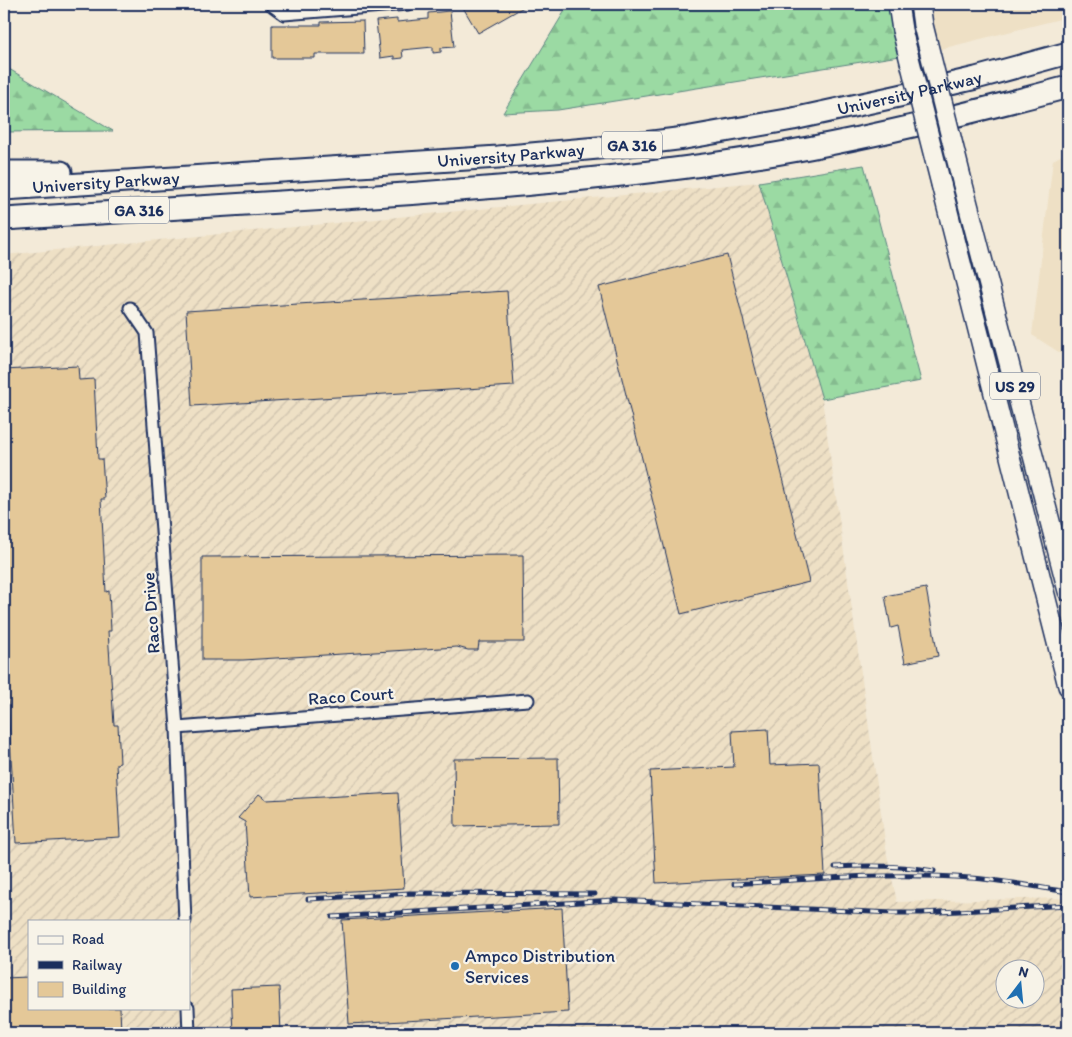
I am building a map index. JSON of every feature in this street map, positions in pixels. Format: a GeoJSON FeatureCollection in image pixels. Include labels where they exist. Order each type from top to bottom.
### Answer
{"type":"FeatureCollection","features":[{"type":"Feature","properties":{"kind":"highway","name":"University Parkway"},"geometry":{"type":"LineString","coordinates":[[4,188],[498,157],[685,138],[793,119],[899,96],[976,78],[1068,53]]}},
{"type":"Feature","properties":{"kind":"highway","name":"University Parkway"},"geometry":{"type":"LineString","coordinates":[[4,219],[415,193],[592,179],[702,166],[802,150],[886,133],[1068,87]]}},
{"type":"Feature","properties":{"kind":"highway"},"geometry":{"type":"LineString","coordinates":[[4,172],[114,172],[186,176]]}},
{"type":"Feature","properties":{"kind":"highway"},"geometry":{"type":"LineString","coordinates":[[4,232],[222,214],[274,202]]}},
{"type":"Feature","properties":{"kind":"main road","name":"US 29"},"geometry":{"type":"LineString","coordinates":[[898,4],[902,30],[941,184],[1064,655],[1068,686]]}},
{"type":"Feature","properties":{"kind":"main road","name":"US 29"},"geometry":{"type":"LineString","coordinates":[[920,4],[923,25],[962,180],[1068,591]]}},
{"type":"Feature","properties":{"kind":"street"},"geometry":{"type":"LineString","coordinates":[[273,4],[284,14],[408,4]]}},
{"type":"Feature","properties":{"kind":"street","name":"Raco Drive"},"geometry":{"type":"LineString","coordinates":[[130,308],[147,333],[177,728],[185,920]]}},
{"type":"Feature","properties":{"kind":"street","name":"Raco Court"},"geometry":{"type":"LineString","coordinates":[[177,728],[528,700]]}},
{"type":"Feature","properties":{"kind":"street"},"geometry":{"type":"LineString","coordinates":[[188,1010],[189,1033]]}},
{"type":"Feature","properties":{"kind":"shaded area"},"geometry":{"type":"Polygon","coordinates":[[[922,4],[1068,4],[1068,17],[937,50],[922,4]]]}},
{"type":"Feature","properties":{"kind":"shaded area"},"geometry":{"type":"Polygon","coordinates":[[[1068,152],[1068,358],[1032,335],[1053,160],[1068,152]]]}},
{"type":"Feature","properties":{"kind":"shaded area"},"geometry":{"type":"Polygon","coordinates":[[[759,182],[822,399],[887,855],[897,902],[1068,898],[1068,1033],[4,1033],[4,255],[759,182]]]}},
{"type":"Feature","properties":{"kind":"green space"},"geometry":{"type":"Polygon","coordinates":[[[569,4],[922,4],[937,50],[558,110],[503,113],[569,4]]]}},
{"type":"Feature","properties":{"kind":"green space"},"geometry":{"type":"Polygon","coordinates":[[[4,66],[113,131],[4,132],[4,66]]]}},
{"type":"Feature","properties":{"kind":"green space"},"geometry":{"type":"Polygon","coordinates":[[[864,165],[921,381],[822,399],[759,182],[864,165]]]}},
{"type":"Feature","properties":{"kind":"building"},"geometry":{"type":"Polygon","coordinates":[[[461,4],[529,4],[478,33],[461,4]]]}},
{"type":"Feature","properties":{"kind":"building"},"geometry":{"type":"Polygon","coordinates":[[[450,11],[454,47],[441,48],[441,52],[433,53],[433,47],[402,50],[403,58],[394,59],[394,56],[380,58],[376,21],[397,19],[397,22],[428,19],[428,13],[450,11]]]}},
{"type":"Feature","properties":{"kind":"building"},"geometry":{"type":"Polygon","coordinates":[[[363,21],[364,54],[315,54],[315,58],[272,58],[272,25],[321,25],[321,22],[363,21]]]}},
{"type":"Feature","properties":{"kind":"building"},"geometry":{"type":"Polygon","coordinates":[[[727,255],[809,582],[681,614],[599,287],[727,255]]]}},
{"type":"Feature","properties":{"kind":"building"},"geometry":{"type":"Polygon","coordinates":[[[507,291],[514,386],[192,406],[186,311],[507,291]]]}},
{"type":"Feature","properties":{"kind":"building"},"geometry":{"type":"Polygon","coordinates":[[[78,366],[79,380],[94,379],[98,459],[102,459],[105,499],[101,499],[106,592],[109,591],[111,631],[108,631],[114,725],[118,725],[120,763],[116,764],[120,837],[16,843],[4,633],[4,370],[78,366]]]}},
{"type":"Feature","properties":{"kind":"building"},"geometry":{"type":"Polygon","coordinates":[[[523,555],[524,642],[479,642],[478,650],[457,647],[243,660],[202,660],[202,557],[523,555]]]}},
{"type":"Feature","properties":{"kind":"building"},"geometry":{"type":"Polygon","coordinates":[[[926,588],[938,656],[905,663],[898,626],[891,628],[885,596],[926,588]]]}},
{"type":"Feature","properties":{"kind":"building"},"geometry":{"type":"Polygon","coordinates":[[[768,729],[770,765],[819,763],[825,875],[656,883],[650,771],[734,767],[732,731],[768,729]]]}},
{"type":"Feature","properties":{"kind":"building"},"geometry":{"type":"Polygon","coordinates":[[[558,758],[559,824],[455,826],[454,759],[558,758]]]}},
{"type":"Feature","properties":{"kind":"building"},"geometry":{"type":"Polygon","coordinates":[[[398,793],[404,888],[250,897],[245,822],[238,818],[259,794],[267,800],[398,793]]]}},
{"type":"Feature","properties":{"kind":"building","name":"Ampco Distribution Services"},"geometry":{"type":"Polygon","coordinates":[[[562,908],[568,1012],[349,1024],[342,920],[562,908]]]}},
{"type":"Feature","properties":{"kind":"building"},"geometry":{"type":"Polygon","coordinates":[[[28,977],[28,1010],[120,1010],[121,1032],[4,1033],[4,978],[28,977]]]}},
{"type":"Feature","properties":{"kind":"building"},"geometry":{"type":"Polygon","coordinates":[[[279,987],[281,1033],[233,1033],[231,989],[279,987]]]}},
{"type":"Feature","properties":{"kind":"railway"},"geometry":{"type":"LineString","coordinates":[[835,867],[885,866],[934,871]]}},
{"type":"Feature","properties":{"kind":"railway"},"geometry":{"type":"LineString","coordinates":[[734,884],[852,877],[940,876],[995,880],[1068,892]]}},
{"type":"Feature","properties":{"kind":"railway"},"geometry":{"type":"LineString","coordinates":[[308,899],[410,893],[595,894]]}},
{"type":"Feature","properties":{"kind":"railway"},"geometry":{"type":"LineString","coordinates":[[332,917],[614,900],[893,913],[1068,905]]}},
{"type":"Feature","properties":{"kind":"place","name":"Ampco Distribution Services"},"geometry":{"type":"Point","coordinates":[455,966]}}]}
